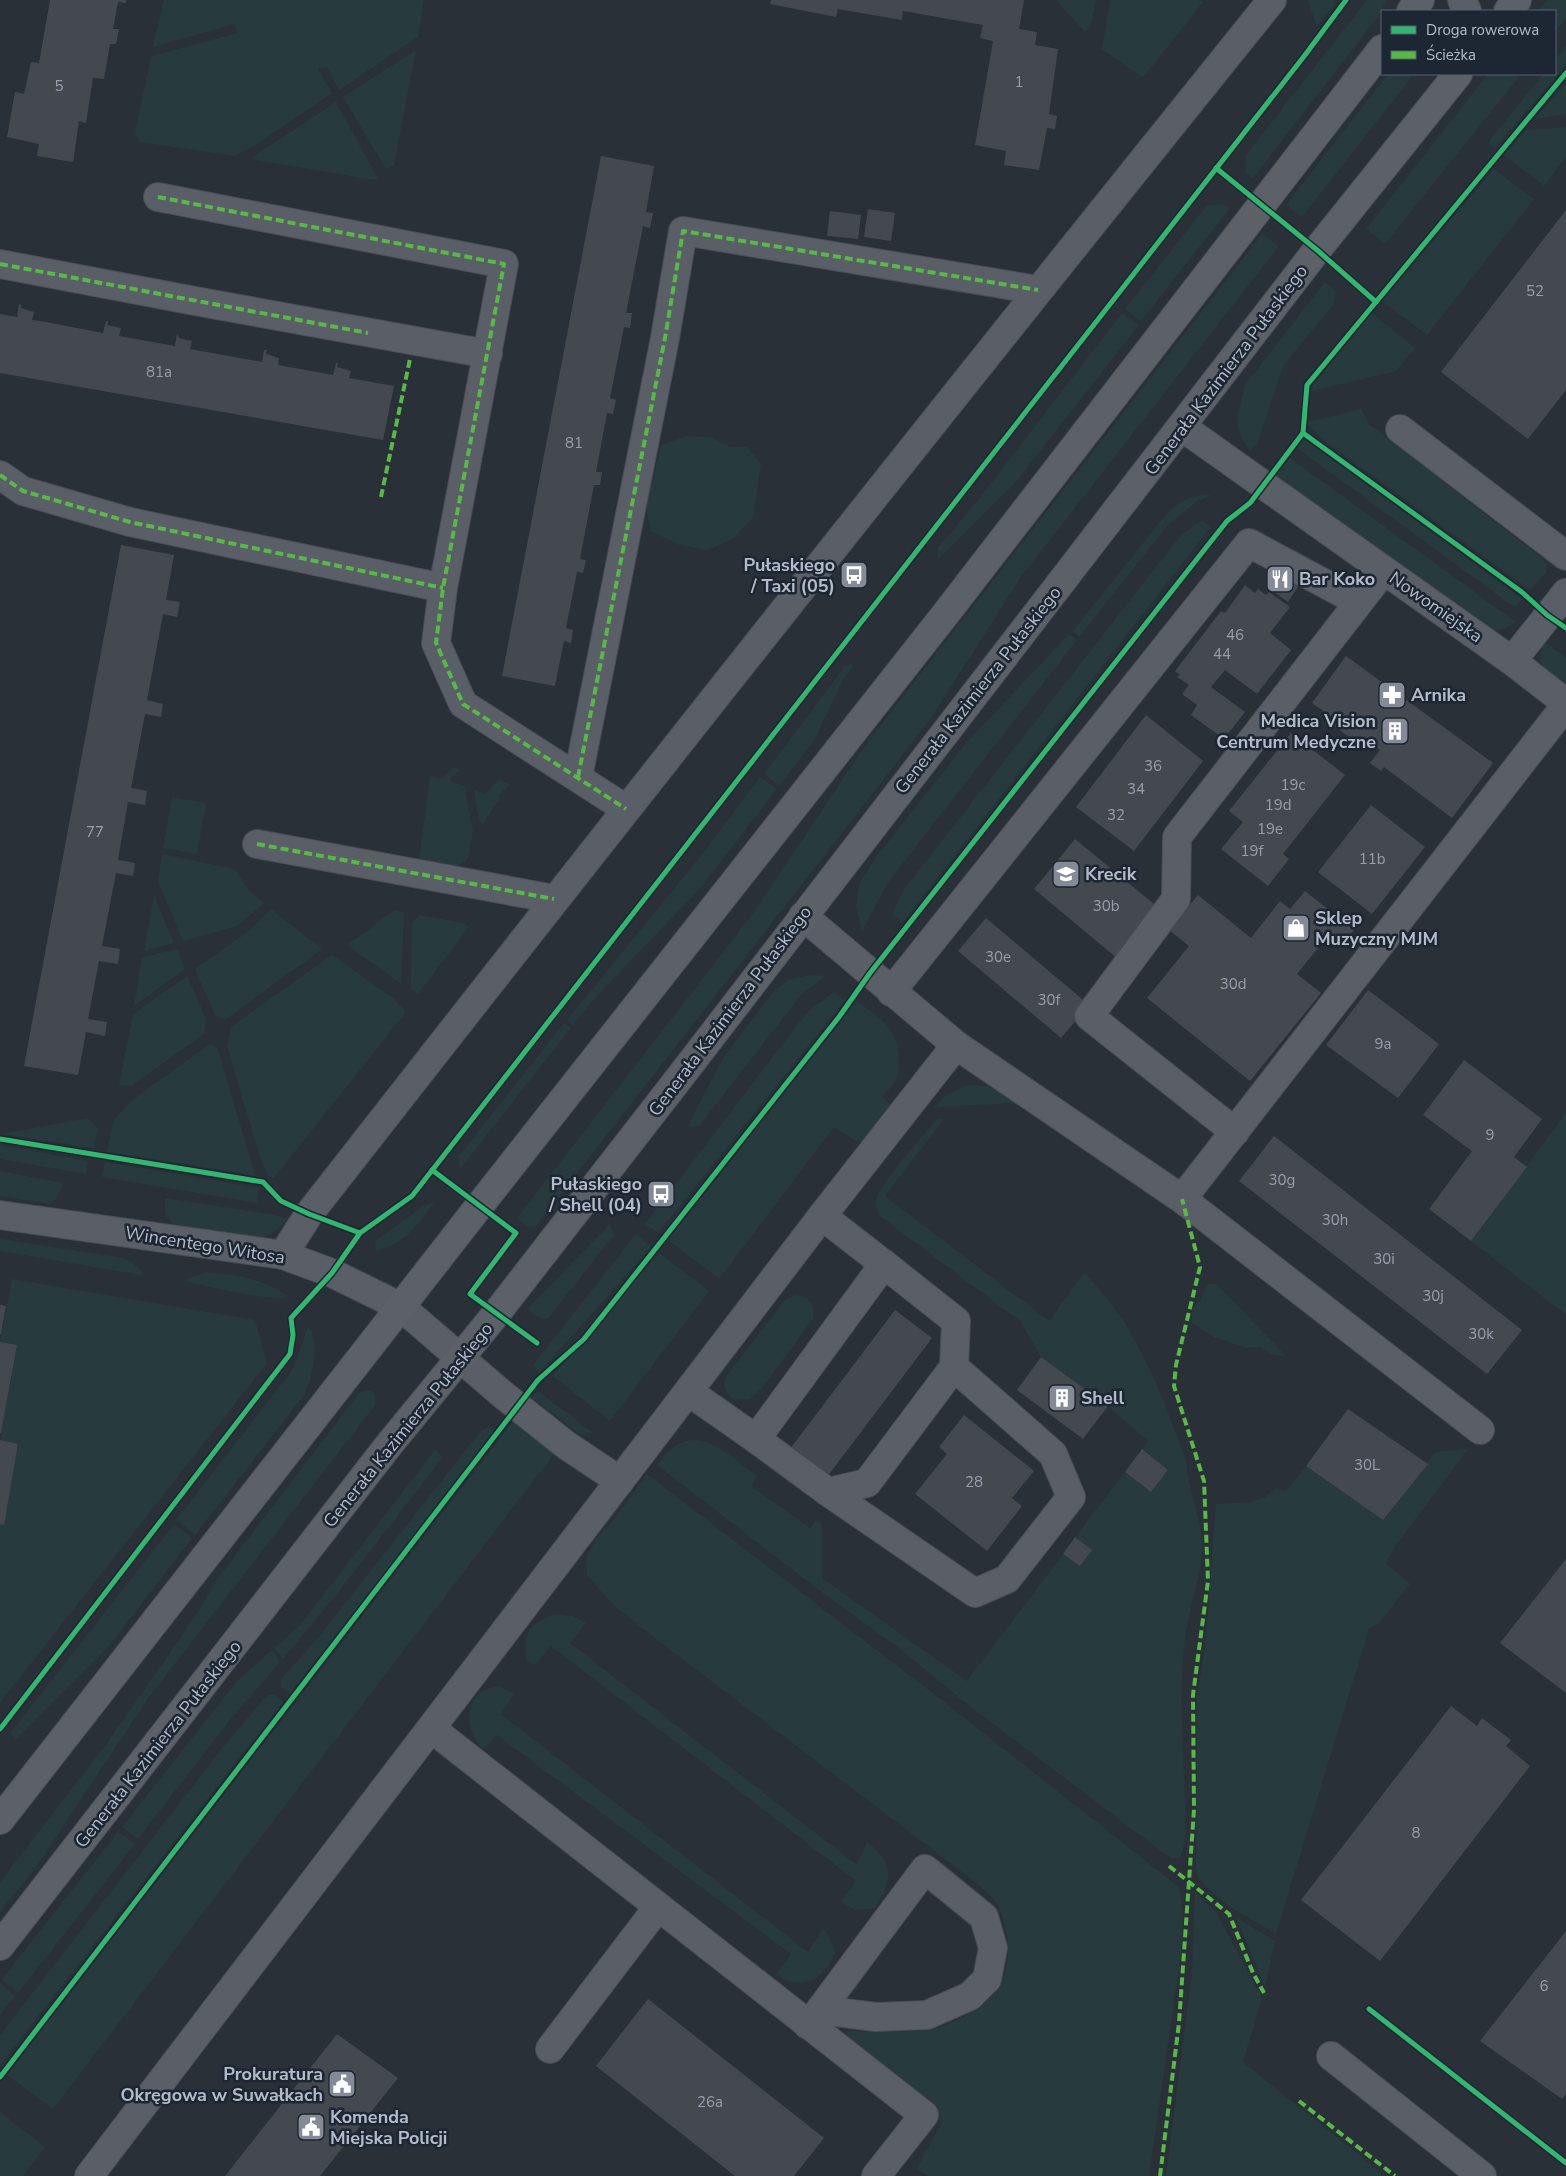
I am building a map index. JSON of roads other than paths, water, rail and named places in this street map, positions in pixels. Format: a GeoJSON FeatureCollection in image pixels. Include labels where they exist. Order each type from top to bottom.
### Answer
{"type":"FeatureCollection","features":[{"type":"Feature","properties":{"kind":"main road"},"geometry":{"type":"LineString","coordinates":[[1412,10],[1420,0]]}},
{"type":"Feature","properties":{"kind":"main road"},"geometry":{"type":"LineString","coordinates":[[1509,10],[1517,0]]}},
{"type":"Feature","properties":{"kind":"main road"},"geometry":{"type":"LineString","coordinates":[[0,1820],[480,1205],[944,616],[1381,50]]}},
{"type":"Feature","properties":{"kind":"main road","name":"Generała Kazimierza Pułaskiego"},"geometry":{"type":"LineString","coordinates":[[0,1946],[460,1356],[496,1314],[1182,428],[1317,250],[1457,75]]}},
{"type":"Feature","properties":{"kind":"street"},"geometry":{"type":"LineString","coordinates":[[283,1255],[308,1214],[554,899],[1038,290],[1272,0]]}},
{"type":"Feature","properties":{"kind":"street"},"geometry":{"type":"LineString","coordinates":[[158,197],[504,264],[443,588],[436,643],[463,704],[626,809]]}},
{"type":"Feature","properties":{"kind":"street"},"geometry":{"type":"LineString","coordinates":[[578,778],[665,338],[683,231],[1038,290]]}},
{"type":"Feature","properties":{"kind":"street"},"geometry":{"type":"LineString","coordinates":[[0,264],[488,354]]}},
{"type":"Feature","properties":{"kind":"street","name":"Nowomiejska"},"geometry":{"type":"LineString","coordinates":[[1182,428],[1512,661],[1566,704]]}},
{"type":"Feature","properties":{"kind":"street"},"geometry":{"type":"LineString","coordinates":[[1400,429],[1566,556]]}},
{"type":"Feature","properties":{"kind":"street"},"geometry":{"type":"LineString","coordinates":[[0,474],[23,491],[130,522],[443,588]]}},
{"type":"Feature","properties":{"kind":"street"},"geometry":{"type":"LineString","coordinates":[[891,992],[1249,543],[1359,602]]}},
{"type":"Feature","properties":{"kind":"street"},"geometry":{"type":"LineString","coordinates":[[1235,1132],[1089,1016],[1176,899],[1177,837],[1384,570]]}},
{"type":"Feature","properties":{"kind":"street"},"geometry":{"type":"LineString","coordinates":[[1512,661],[1566,593]]}},
{"type":"Feature","properties":{"kind":"street"},"geometry":{"type":"LineString","coordinates":[[1182,1199],[1566,704]]}},
{"type":"Feature","properties":{"kind":"street"},"geometry":{"type":"LineString","coordinates":[[256,844],[554,899]]}},
{"type":"Feature","properties":{"kind":"street"},"geometry":{"type":"LineString","coordinates":[[803,916],[956,1045],[1182,1199],[1480,1430]]}},
{"type":"Feature","properties":{"kind":"street"},"geometry":{"type":"LineString","coordinates":[[89,2176],[822,1216],[956,1045]]}},
{"type":"Feature","properties":{"kind":"street","name":"Wincentego Witosa"},"geometry":{"type":"LineString","coordinates":[[0,1215],[283,1255],[332,1273],[401,1307],[502,1394],[566,1445],[620,1482]]}},
{"type":"Feature","properties":{"kind":"street"},"geometry":{"type":"LineString","coordinates":[[822,1216],[956,1321],[954,1367],[867,1483],[828,1492]]}},
{"type":"Feature","properties":{"kind":"street"},"geometry":{"type":"LineString","coordinates":[[756,1440],[884,1264]]}},
{"type":"Feature","properties":{"kind":"street"},"geometry":{"type":"LineString","coordinates":[[689,1392],[828,1492],[975,1593],[1007,1579],[1071,1497],[1053,1454],[954,1367]]}},
{"type":"Feature","properties":{"kind":"street"},"geometry":{"type":"LineString","coordinates":[[432,1729],[658,1907],[814,2018],[924,2115],[876,2176]]}},
{"type":"Feature","properties":{"kind":"street"},"geometry":{"type":"LineString","coordinates":[[925,1869],[984,1917],[993,1948],[987,1978],[970,1996],[927,2015],[814,2018],[925,1869]]}},
{"type":"Feature","properties":{"kind":"street"},"geometry":{"type":"LineString","coordinates":[[550,2050],[658,1907]]}},
{"type":"Feature","properties":{"kind":"street"},"geometry":{"type":"LineString","coordinates":[[1331,2056],[1482,2176]]}},
{"type":"Feature","properties":{"kind":"place","name":"Pułaskiego / Taxi (05)"},"geometry":{"type":"Point","coordinates":[854,575]}},
{"type":"Feature","properties":{"kind":"place","name":"Bar Koko"},"geometry":{"type":"Point","coordinates":[1280,579]}},
{"type":"Feature","properties":{"kind":"place","name":"Arnika"},"geometry":{"type":"Point","coordinates":[1392,695]}},
{"type":"Feature","properties":{"kind":"place","name":"Medica Vision Centrum Medyczne"},"geometry":{"type":"Point","coordinates":[1395,731]}},
{"type":"Feature","properties":{"kind":"place","name":"Krecik"},"geometry":{"type":"Point","coordinates":[1066,874]}},
{"type":"Feature","properties":{"kind":"place","name":"Sklep Muzyczny MJM"},"geometry":{"type":"Point","coordinates":[1296,928]}},
{"type":"Feature","properties":{"kind":"place","name":"Pułaskiego / Shell (04)"},"geometry":{"type":"Point","coordinates":[661,1194]}},
{"type":"Feature","properties":{"kind":"place","name":"Shell"},"geometry":{"type":"Point","coordinates":[1062,1398]}},
{"type":"Feature","properties":{"kind":"place","name":"Prokuratura Okręgowa w Suwałkach"},"geometry":{"type":"Point","coordinates":[342,2084]}},
{"type":"Feature","properties":{"kind":"place","name":"Komenda Miejska Policji"},"geometry":{"type":"Point","coordinates":[311,2127]}}]}
